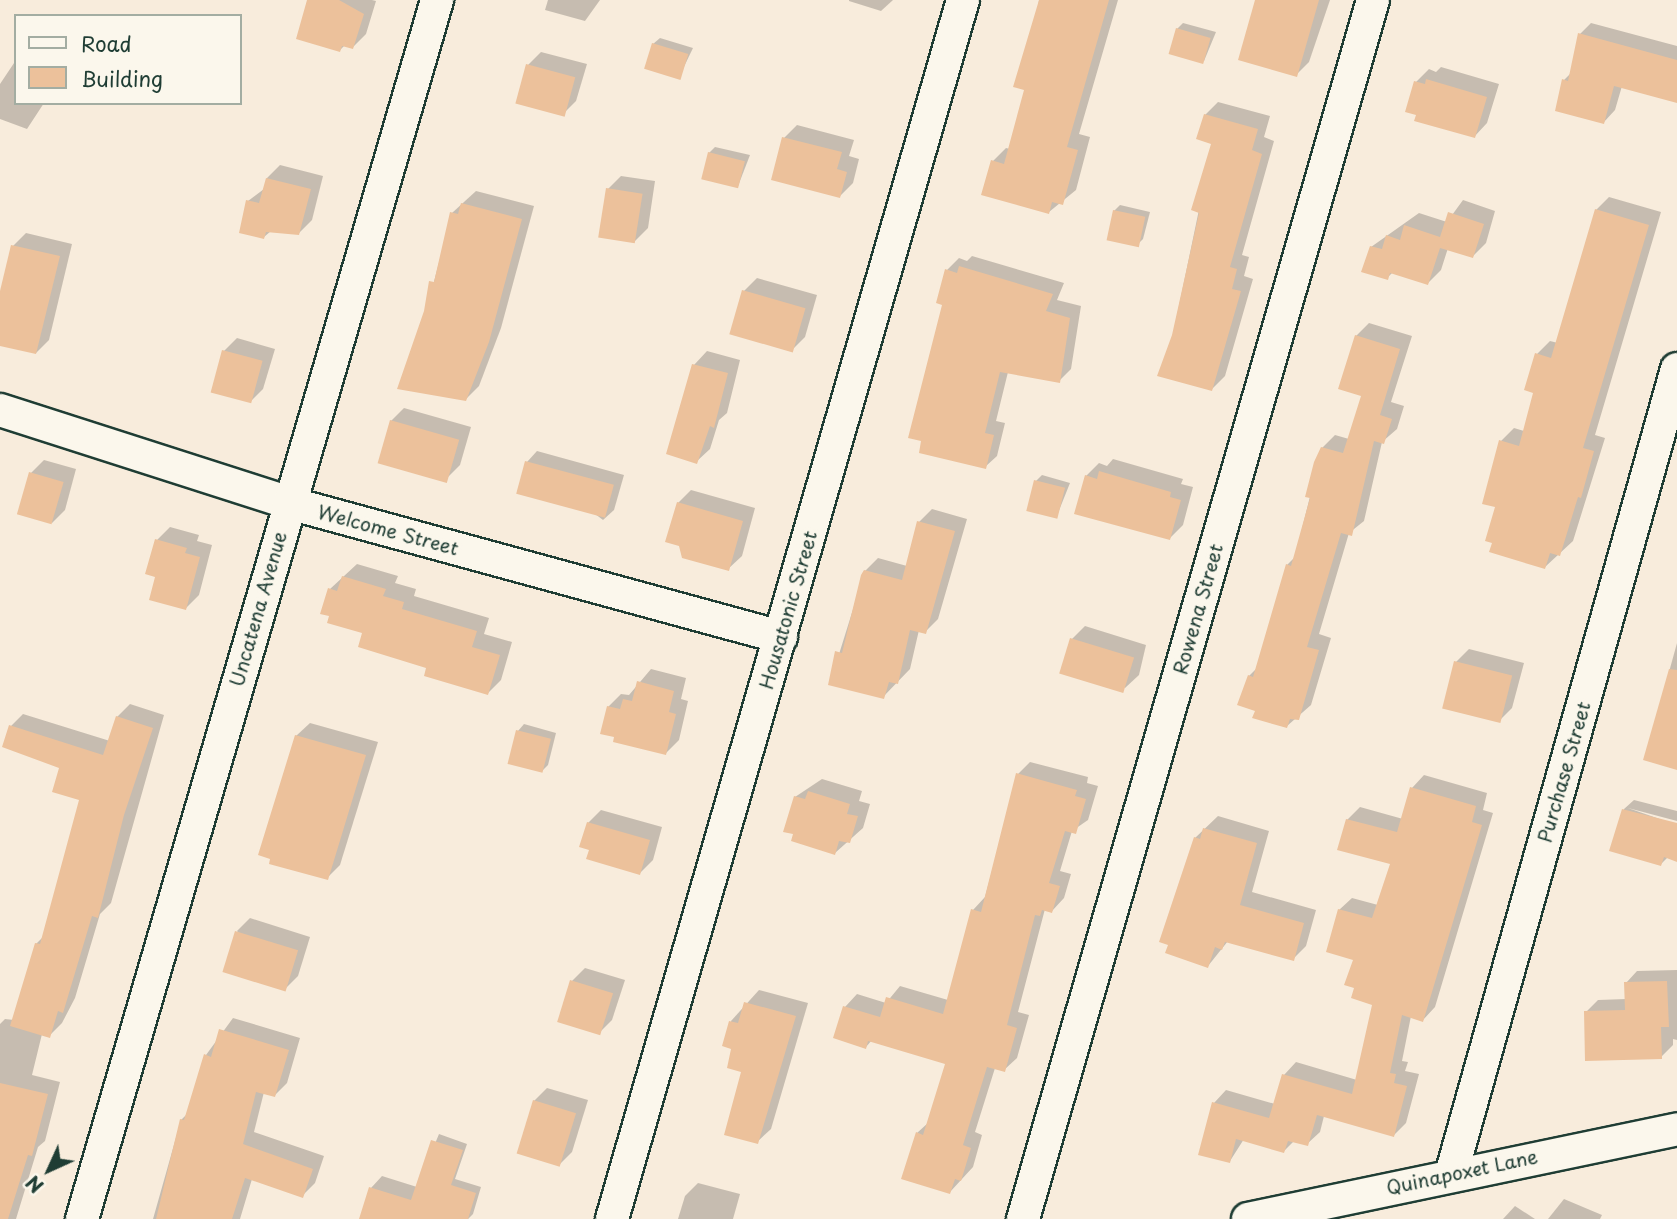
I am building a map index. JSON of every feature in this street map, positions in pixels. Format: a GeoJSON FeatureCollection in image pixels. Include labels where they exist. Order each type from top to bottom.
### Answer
{"type":"FeatureCollection","features":[{"type":"Feature","properties":{"kind":"street","name":"Uncatena Avenue"},"geometry":{"type":"LineString","coordinates":[[82,1219],[437,0]]}},
{"type":"Feature","properties":{"kind":"street","name":"Housatonic Street"},"geometry":{"type":"LineString","coordinates":[[612,1219],[963,0]]}},
{"type":"Feature","properties":{"kind":"street","name":"Rowena Street"},"geometry":{"type":"LineString","coordinates":[[1024,1219],[1373,0]]}},
{"type":"Feature","properties":{"kind":"street","name":"Purchase Street"},"geometry":{"type":"LineString","coordinates":[[1451,1175],[1677,369]]}},
{"type":"Feature","properties":{"kind":"street","name":"Welcome Street"},"geometry":{"type":"LineString","coordinates":[[0,410],[289,503],[781,637]]}},
{"type":"Feature","properties":{"kind":"street","name":"Quinapoxet Lane"},"geometry":{"type":"LineString","coordinates":[[1248,1219],[1677,1129]]}},
{"type":"Feature","properties":{"kind":"building"},"geometry":{"type":"Polygon","coordinates":[[[307,0],[339,0],[364,14],[353,49],[342,46],[340,52],[296,39],[307,0]]]}},
{"type":"Feature","properties":{"kind":"building"},"geometry":{"type":"Polygon","coordinates":[[[1039,0],[1109,0],[1067,147],[1078,150],[1063,205],[1052,202],[1049,214],[981,195],[991,160],[1004,164],[1024,90],[1013,87],[1039,0]]]}},
{"type":"Feature","properties":{"kind":"building"},"geometry":{"type":"Polygon","coordinates":[[[1255,0],[1319,0],[1297,77],[1238,60],[1255,0]]]}},
{"type":"Feature","properties":{"kind":"building"},"geometry":{"type":"Polygon","coordinates":[[[1176,28],[1211,38],[1203,64],[1169,54],[1176,28]]]}},
{"type":"Feature","properties":{"kind":"building"},"geometry":{"type":"Polygon","coordinates":[[[1578,33],[1677,60],[1677,103],[1614,86],[1604,124],[1555,111],[1562,79],[1568,81],[1578,33]]]}},
{"type":"Feature","properties":{"kind":"building"},"geometry":{"type":"Polygon","coordinates":[[[652,43],[688,54],[680,80],[644,69],[652,43]]]}},
{"type":"Feature","properties":{"kind":"building"},"geometry":{"type":"Polygon","coordinates":[[[526,64],[575,77],[565,117],[515,104],[526,64]]]}},
{"type":"Feature","properties":{"kind":"building"},"geometry":{"type":"Polygon","coordinates":[[[1426,79],[1487,97],[1475,138],[1414,121],[1416,115],[1405,112],[1414,81],[1425,84],[1426,79]]]}},
{"type":"Feature","properties":{"kind":"building"},"geometry":{"type":"Polygon","coordinates":[[[1204,114],[1258,129],[1252,150],[1262,154],[1230,267],[1237,269],[1232,289],[1241,291],[1212,391],[1157,376],[1172,335],[1199,213],[1191,210],[1211,144],[1196,139],[1204,114]]]}},
{"type":"Feature","properties":{"kind":"building"},"geometry":{"type":"Polygon","coordinates":[[[782,137],[842,152],[837,169],[847,172],[840,198],[771,180],[782,137]]]}},
{"type":"Feature","properties":{"kind":"building"},"geometry":{"type":"Polygon","coordinates":[[[708,152],[745,161],[738,188],[701,179],[708,152]]]}},
{"type":"Feature","properties":{"kind":"building"},"geometry":{"type":"Polygon","coordinates":[[[266,178],[311,189],[299,235],[266,232],[264,239],[239,233],[246,200],[259,203],[266,178]]]}},
{"type":"Feature","properties":{"kind":"building"},"geometry":{"type":"Polygon","coordinates":[[[606,188],[643,194],[635,243],[598,237],[606,188]]]}},
{"type":"Feature","properties":{"kind":"building"},"geometry":{"type":"Polygon","coordinates":[[[461,203],[522,219],[489,342],[466,401],[397,389],[424,311],[429,281],[434,282],[450,212],[458,214],[461,203]]]}},
{"type":"Feature","properties":{"kind":"building"},"geometry":{"type":"Polygon","coordinates":[[[1595,209],[1649,225],[1583,448],[1594,451],[1581,498],[1578,497],[1560,556],[1550,553],[1545,569],[1489,552],[1492,543],[1485,541],[1495,507],[1482,504],[1499,440],[1519,446],[1533,393],[1524,390],[1535,353],[1551,358],[1595,209]]]}},
{"type":"Feature","properties":{"kind":"building"},"geometry":{"type":"Polygon","coordinates":[[[1113,210],[1145,217],[1139,247],[1107,240],[1113,210]]]}},
{"type":"Feature","properties":{"kind":"building"},"geometry":{"type":"Polygon","coordinates":[[[1448,212],[1484,224],[1473,258],[1440,248],[1428,285],[1390,273],[1388,280],[1361,272],[1370,246],[1382,249],[1386,235],[1400,240],[1404,225],[1440,237],[1448,212]]]}},
{"type":"Feature","properties":{"kind":"building"},"geometry":{"type":"Polygon","coordinates":[[[11,245],[60,256],[36,354],[0,346],[0,291],[11,245]]]}},
{"type":"Feature","properties":{"kind":"building"},"geometry":{"type":"Polygon","coordinates":[[[959,266],[1053,294],[1046,311],[1070,318],[1060,383],[1000,372],[985,433],[994,435],[986,469],[919,453],[921,441],[908,438],[942,305],[936,303],[945,269],[957,273],[959,266]]]}},
{"type":"Feature","properties":{"kind":"building"},"geometry":{"type":"Polygon","coordinates":[[[742,290],[805,308],[793,352],[729,334],[742,290]]]}},
{"type":"Feature","properties":{"kind":"building"},"geometry":{"type":"Polygon","coordinates":[[[1355,335],[1400,349],[1380,415],[1392,419],[1384,444],[1374,441],[1352,536],[1341,533],[1307,647],[1319,650],[1299,720],[1290,719],[1287,728],[1252,718],[1255,711],[1237,705],[1248,675],[1253,677],[1286,564],[1291,566],[1310,498],[1305,497],[1314,462],[1321,447],[1343,453],[1361,396],[1338,389],[1355,335]]]}},
{"type":"Feature","properties":{"kind":"building"},"geometry":{"type":"Polygon","coordinates":[[[222,350],[263,361],[251,403],[211,393],[222,350]]]}},
{"type":"Feature","properties":{"kind":"building"},"geometry":{"type":"Polygon","coordinates":[[[692,364],[728,373],[714,428],[710,426],[697,464],[666,454],[692,364]]]}},
{"type":"Feature","properties":{"kind":"building"},"geometry":{"type":"Polygon","coordinates":[[[390,420],[459,440],[447,483],[378,463],[390,420]]]}},
{"type":"Feature","properties":{"kind":"building"},"geometry":{"type":"Polygon","coordinates":[[[525,461],[614,485],[605,518],[516,494],[525,461]]]}},
{"type":"Feature","properties":{"kind":"building"},"geometry":{"type":"Polygon","coordinates":[[[1099,471],[1171,492],[1170,497],[1181,500],[1170,540],[1074,514],[1085,475],[1097,479],[1099,471]]]}},
{"type":"Feature","properties":{"kind":"building"},"geometry":{"type":"Polygon","coordinates":[[[29,472],[64,482],[51,524],[17,514],[29,472]]]}},
{"type":"Feature","properties":{"kind":"building"},"geometry":{"type":"Polygon","coordinates":[[[1034,480],[1065,488],[1057,519],[1026,511],[1034,480]]]}},
{"type":"Feature","properties":{"kind":"building"},"geometry":{"type":"Polygon","coordinates":[[[677,502],[743,521],[729,571],[682,558],[679,546],[665,542],[677,502]]]}},
{"type":"Feature","properties":{"kind":"building"},"geometry":{"type":"Polygon","coordinates":[[[917,521],[955,531],[926,634],[910,630],[898,684],[889,682],[884,699],[828,685],[835,651],[842,653],[861,575],[864,570],[902,580],[917,521]]]}},
{"type":"Feature","properties":{"kind":"building"},"geometry":{"type":"Polygon","coordinates":[[[155,539],[187,548],[185,553],[200,557],[186,610],[149,600],[155,577],[145,574],[155,539]]]}},
{"type":"Feature","properties":{"kind":"building"},"geometry":{"type":"Polygon","coordinates":[[[342,576],[386,589],[383,596],[404,602],[402,609],[477,631],[472,647],[500,655],[488,695],[424,676],[426,668],[358,647],[362,633],[327,623],[329,616],[320,614],[328,588],[337,591],[342,576]]]}},
{"type":"Feature","properties":{"kind":"building"},"geometry":{"type":"Polygon","coordinates":[[[1070,638],[1134,658],[1123,693],[1059,673],[1070,638]]]}},
{"type":"Feature","properties":{"kind":"building"},"geometry":{"type":"Polygon","coordinates":[[[1454,661],[1512,676],[1500,723],[1442,709],[1454,661]]]}},
{"type":"Feature","properties":{"kind":"building"},"geometry":{"type":"Polygon","coordinates":[[[1669,669],[1677,670],[1677,770],[1643,760],[1669,669]]]}},
{"type":"Feature","properties":{"kind":"building"},"geometry":{"type":"Polygon","coordinates":[[[637,681],[674,691],[669,712],[676,714],[666,755],[613,742],[614,737],[600,734],[607,706],[620,709],[623,699],[632,701],[637,681]]]}},
{"type":"Feature","properties":{"kind":"building"},"geometry":{"type":"Polygon","coordinates":[[[116,716],[153,728],[124,815],[98,918],[92,916],[63,1013],[58,1011],[50,1038],[10,1026],[35,943],[40,944],[79,800],[52,792],[59,768],[2,747],[9,725],[103,755],[116,716]]]}},
{"type":"Feature","properties":{"kind":"building"},"geometry":{"type":"Polygon","coordinates":[[[516,730],[551,739],[542,773],[508,764],[516,730]]]}},
{"type":"Feature","properties":{"kind":"building"},"geometry":{"type":"Polygon","coordinates":[[[295,735],[366,755],[328,880],[269,864],[270,859],[258,855],[295,735]]]}},
{"type":"Feature","properties":{"kind":"building"},"geometry":{"type":"Polygon","coordinates":[[[1016,773],[1077,790],[1075,796],[1086,799],[1076,834],[1065,831],[1049,883],[1060,886],[1052,913],[1042,910],[1040,916],[1035,915],[1007,1025],[1017,1028],[1005,1072],[987,1067],[963,1145],[971,1148],[961,1181],[955,1179],[950,1194],[901,1179],[916,1132],[923,1135],[945,1064],[868,1041],[866,1049],[833,1038],[843,1006],[880,1017],[886,997],[943,1014],[971,909],[981,912],[1016,773]]]}},
{"type":"Feature","properties":{"kind":"building"},"geometry":{"type":"Polygon","coordinates":[[[1410,787],[1476,806],[1472,822],[1482,825],[1423,1022],[1402,1015],[1390,1073],[1396,1074],[1394,1083],[1407,1086],[1394,1137],[1317,1115],[1308,1146],[1288,1141],[1284,1153],[1236,1139],[1230,1163],[1198,1155],[1212,1102],[1269,1118],[1282,1074],[1352,1094],[1372,1005],[1351,998],[1354,988],[1344,985],[1353,960],[1326,952],[1338,909],[1372,918],[1390,864],[1337,850],[1346,819],[1397,832],[1410,787]]]}},
{"type":"Feature","properties":{"kind":"building"},"geometry":{"type":"Polygon","coordinates":[[[808,791],[850,804],[847,814],[858,816],[850,843],[839,841],[835,855],[791,841],[793,834],[783,832],[794,796],[805,799],[808,791]]]}},
{"type":"Feature","properties":{"kind":"building"},"geometry":{"type":"Polygon","coordinates":[[[1622,809],[1677,823],[1677,862],[1664,857],[1661,866],[1609,851],[1622,809]]]}},
{"type":"Feature","properties":{"kind":"building"},"geometry":{"type":"Polygon","coordinates":[[[587,822],[650,840],[640,875],[586,859],[589,850],[579,847],[587,822]]]}},
{"type":"Feature","properties":{"kind":"building"},"geometry":{"type":"Polygon","coordinates":[[[1203,828],[1257,843],[1240,905],[1304,923],[1294,961],[1225,942],[1222,950],[1215,947],[1208,968],[1165,953],[1168,945],[1159,942],[1194,837],[1200,839],[1203,828]]]}},
{"type":"Feature","properties":{"kind":"building"},"geometry":{"type":"Polygon","coordinates":[[[235,931],[298,950],[286,991],[222,972],[235,931]]]}},
{"type":"Feature","properties":{"kind":"building"},"geometry":{"type":"Polygon","coordinates":[[[570,980],[613,993],[600,1035],[557,1022],[570,980]]]}},
{"type":"Feature","properties":{"kind":"building"},"geometry":{"type":"Polygon","coordinates":[[[1667,981],[1669,1027],[1661,1027],[1662,1059],[1585,1061],[1584,1011],[1625,1010],[1624,982],[1667,981]]]}},
{"type":"Feature","properties":{"kind":"building"},"geometry":{"type":"Polygon","coordinates":[[[744,1002],[796,1016],[758,1144],[724,1135],[741,1072],[727,1068],[731,1049],[722,1046],[729,1021],[738,1023],[744,1002]]]}},
{"type":"Feature","properties":{"kind":"building"},"geometry":{"type":"Polygon","coordinates":[[[219,1029],[289,1050],[275,1097],[256,1092],[243,1144],[313,1169],[303,1198],[245,1178],[232,1219],[156,1219],[180,1119],[184,1120],[204,1054],[211,1057],[219,1029]]]}},
{"type":"Feature","properties":{"kind":"building"},"geometry":{"type":"Polygon","coordinates":[[[0,1083],[48,1094],[32,1156],[28,1155],[8,1219],[0,1219],[0,1083]]]}},
{"type":"Feature","properties":{"kind":"building"},"geometry":{"type":"Polygon","coordinates":[[[533,1100],[576,1113],[560,1167],[517,1154],[533,1100]]]}},
{"type":"Feature","properties":{"kind":"building"},"geometry":{"type":"Polygon","coordinates":[[[431,1140],[463,1150],[451,1185],[476,1193],[468,1219],[359,1219],[369,1187],[411,1200],[431,1140]]]}}]}
